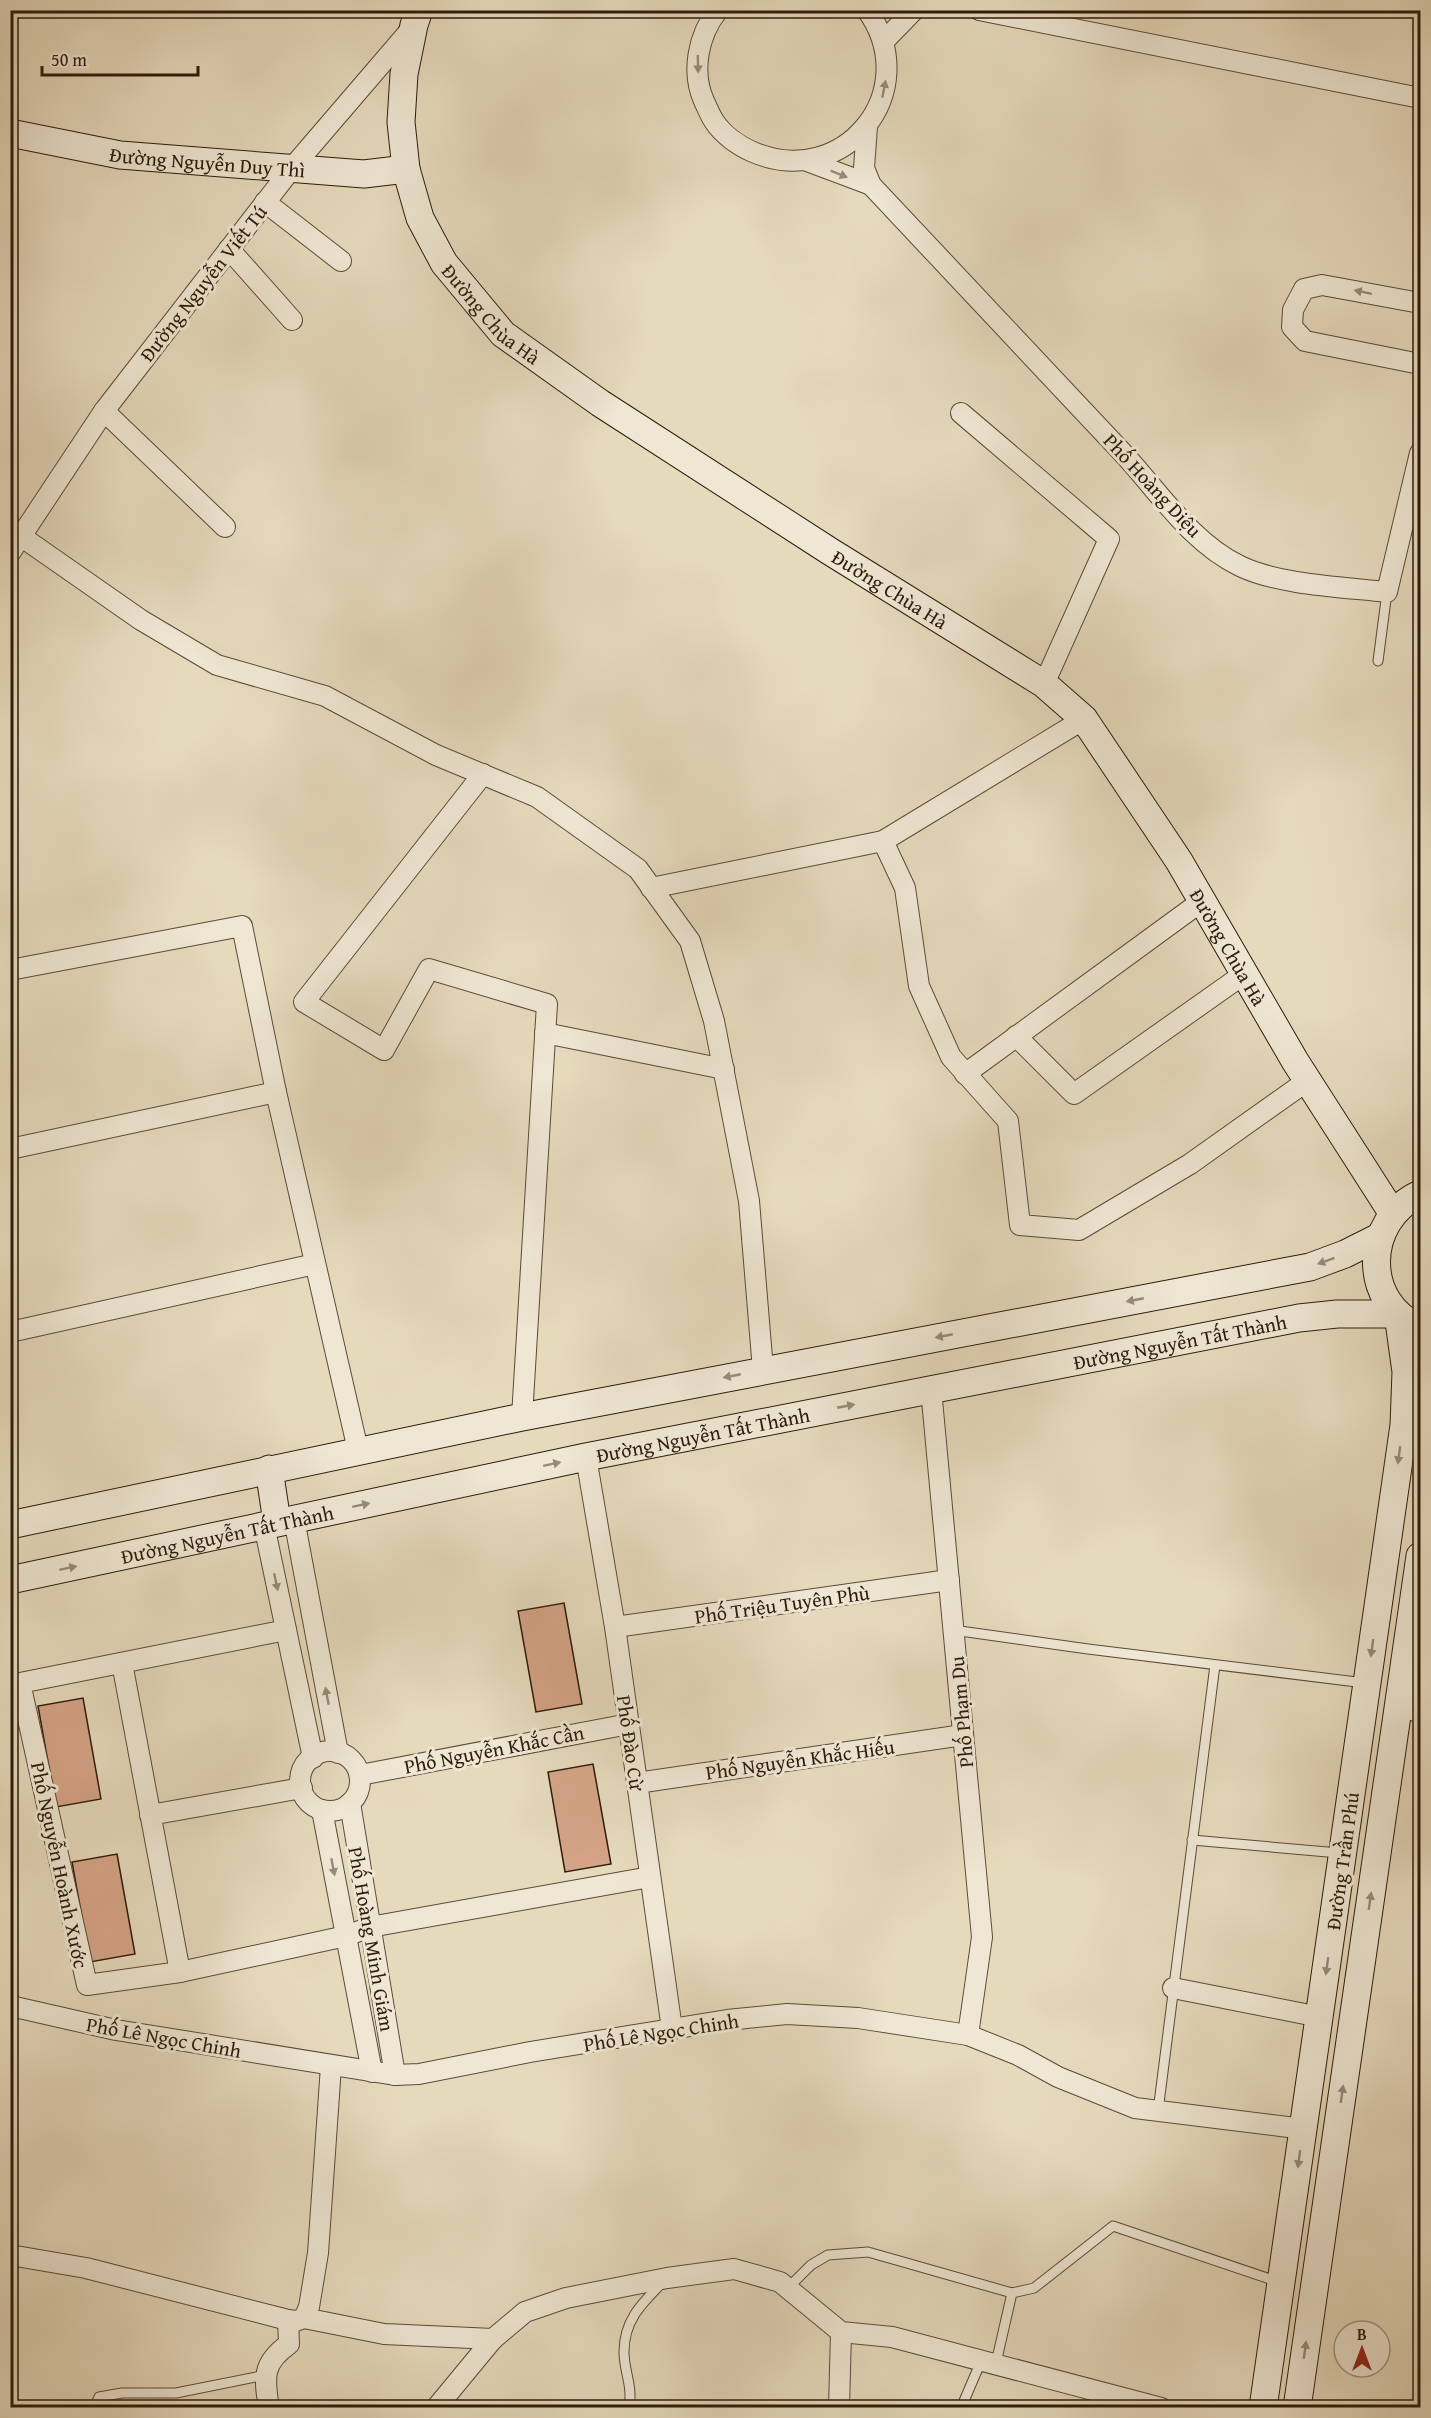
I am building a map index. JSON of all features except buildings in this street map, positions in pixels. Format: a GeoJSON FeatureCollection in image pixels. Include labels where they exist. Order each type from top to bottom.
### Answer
{"type":"FeatureCollection","features":[{"type":"Feature","properties":{"kind":"main road","name":"Đường Chùa Hà"},"geometry":{"type":"LineString","coordinates":[[416,18],[404,75],[401,122],[406,168],[420,218],[444,262],[503,334],[610,409],[831,552],[1044,684],[1084,718],[1179,861],[1307,1081],[1393,1214]]}},
{"type":"Feature","properties":{"kind":"main road","name":"Đường Nguyễn Duy Thì"},"geometry":{"type":"LineString","coordinates":[[10,133],[120,155],[364,174],[406,168]]}},
{"type":"Feature","properties":{"kind":"main road"},"geometry":{"type":"LineString","coordinates":[[1420,1194],[1393,1214],[1379,1237],[1376,1257],[1377,1278],[1385,1297],[1398,1314],[1420,1328]]}},
{"type":"Feature","properties":{"kind":"main road"},"geometry":{"type":"LineString","coordinates":[[10,1525],[358,1450],[763,1370],[1310,1267],[1345,1254],[1379,1237]]}},
{"type":"Feature","properties":{"kind":"main road","name":"Đường Nguyễn Tất Thành"},"geometry":{"type":"LineString","coordinates":[[10,1580],[586,1457],[1299,1318],[1337,1314],[1398,1314]]}},
{"type":"Feature","properties":{"kind":"main road","name":"Đường Trần Phú"},"geometry":{"type":"LineString","coordinates":[[1263,2408],[1404,1425],[1406,1372],[1398,1314]]}},
{"type":"Feature","properties":{"kind":"main road"},"geometry":{"type":"LineString","coordinates":[[269,1469],[278,1522]]}},
{"type":"Feature","properties":{"kind":"main road","name":"Đường Trần Phú"},"geometry":{"type":"LineString","coordinates":[[1297,2408],[1410,1709],[1420,1558]]}},
{"type":"Feature","properties":{"kind":"street"},"geometry":{"type":"LineString","coordinates":[[718,10],[708,22],[698,56],[699,90],[714,122],[740,146],[772,160],[807,161],[840,150],[867,127],[884,96],[888,61],[880,27],[867,10]]}},
{"type":"Feature","properties":{"kind":"street"},"geometry":{"type":"LineString","coordinates":[[883,42],[914,10]]}},
{"type":"Feature","properties":{"kind":"street"},"geometry":{"type":"LineString","coordinates":[[979,10],[1420,98]]}},
{"type":"Feature","properties":{"kind":"street","name":"Đường Nguyễn Viết Tú"},"geometry":{"type":"LineString","coordinates":[[10,553],[104,411],[265,202],[416,18]]}},
{"type":"Feature","properties":{"kind":"street"},"geometry":{"type":"LineString","coordinates":[[867,127],[864,168],[871,185]]}},
{"type":"Feature","properties":{"kind":"street","name":"Phố Hoàng Diệu"},"geometry":{"type":"LineString","coordinates":[[807,161],[871,185],[1123,453],[1180,519],[1214,549],[1240,566],[1282,579],[1387,592]]}},
{"type":"Feature","properties":{"kind":"street"},"geometry":{"type":"LineString","coordinates":[[265,202],[341,261]]}},
{"type":"Feature","properties":{"kind":"street"},"geometry":{"type":"LineString","coordinates":[[229,249],[292,320]]}},
{"type":"Feature","properties":{"kind":"street"},"geometry":{"type":"LineString","coordinates":[[1420,303],[1322,285],[1304,289],[1293,310],[1292,327],[1305,341],[1420,364]]}},
{"type":"Feature","properties":{"kind":"street"},"geometry":{"type":"LineString","coordinates":[[104,411],[225,527]]}},
{"type":"Feature","properties":{"kind":"street"},"geometry":{"type":"LineString","coordinates":[[961,413],[1109,539],[1044,684]]}},
{"type":"Feature","properties":{"kind":"street"},"geometry":{"type":"LineString","coordinates":[[1387,592],[1420,453]]}},
{"type":"Feature","properties":{"kind":"street"},"geometry":{"type":"LineString","coordinates":[[22,537],[141,620],[217,665],[325,696],[436,755],[537,797],[638,869],[690,941],[714,1021],[749,1201],[763,1370]]}},
{"type":"Feature","properties":{"kind":"street"},"geometry":{"type":"LineString","coordinates":[[651,888],[883,841],[1084,718]]}},
{"type":"Feature","properties":{"kind":"street"},"geometry":{"type":"LineString","coordinates":[[483,774],[304,1002],[384,1050],[429,969],[547,1004],[522,1418]]}},
{"type":"Feature","properties":{"kind":"street"},"geometry":{"type":"LineString","coordinates":[[883,841],[905,888],[919,986],[951,1057],[1008,1121],[1020,1225],[1079,1230],[1190,1164],[1307,1081]]}},
{"type":"Feature","properties":{"kind":"street"},"geometry":{"type":"LineString","coordinates":[[965,1074],[1202,901]]}},
{"type":"Feature","properties":{"kind":"street"},"geometry":{"type":"LineString","coordinates":[[10,970],[243,926],[276,1092],[358,1450]]}},
{"type":"Feature","properties":{"kind":"street"},"geometry":{"type":"LineString","coordinates":[[1016,1036],[1074,1094],[1244,974]]}},
{"type":"Feature","properties":{"kind":"street"},"geometry":{"type":"LineString","coordinates":[[545,1033],[724,1069]]}},
{"type":"Feature","properties":{"kind":"street"},"geometry":{"type":"LineString","coordinates":[[10,1149],[276,1092]]}},
{"type":"Feature","properties":{"kind":"street"},"geometry":{"type":"LineString","coordinates":[[10,1332],[315,1264]]}},
{"type":"Feature","properties":{"kind":"street","name":"Phố Phạm Du"},"geometry":{"type":"LineString","coordinates":[[931,1389],[982,1937],[968,2035]]}},
{"type":"Feature","properties":{"kind":"street","name":"Phố Đào Cừ"},"geometry":{"type":"LineString","coordinates":[[586,1457],[615,1627],[672,2029]]}},
{"type":"Feature","properties":{"kind":"street"},"geometry":{"type":"LineString","coordinates":[[278,1522],[286,1630],[313,1758]]}},
{"type":"Feature","properties":{"kind":"street"},"geometry":{"type":"LineString","coordinates":[[278,1522],[338,1753]]}},
{"type":"Feature","properties":{"kind":"street","name":"Phố Triệu Tuyên Phù"},"geometry":{"type":"LineString","coordinates":[[615,1627],[949,1580]]}},
{"type":"Feature","properties":{"kind":"street","name":"Phố Nguyễn Hoành Xước"},"geometry":{"type":"LineString","coordinates":[[286,1630],[20,1683],[87,1985],[180,1972],[346,1936],[370,1927],[650,1876]]}},
{"type":"Feature","properties":{"kind":"street"},"geometry":{"type":"LineString","coordinates":[[122,1663],[180,1972]]}},
{"type":"Feature","properties":{"kind":"street","name":"Phố Nguyễn Khắc Cần"},"geometry":{"type":"LineString","coordinates":[[360,1774],[629,1724]]}},
{"type":"Feature","properties":{"kind":"street","name":"Phố Nguyễn Khắc Hiếu"},"geometry":{"type":"LineString","coordinates":[[637,1782],[963,1735]]}},
{"type":"Feature","properties":{"kind":"street"},"geometry":{"type":"LineString","coordinates":[[321,1753],[338,1753],[345,1755],[354,1763],[360,1774],[360,1787],[350,1803],[334,1811],[322,1810],[311,1804],[303,1794],[300,1782],[303,1770],[313,1758],[321,1753]]}},
{"type":"Feature","properties":{"kind":"street"},"geometry":{"type":"LineString","coordinates":[[150,1815],[302,1788]]}},
{"type":"Feature","properties":{"kind":"street","name":"Phố Hoàng Minh Giám"},"geometry":{"type":"LineString","coordinates":[[350,1803],[395,2075]]}},
{"type":"Feature","properties":{"kind":"street","name":"Phố Hoàng Minh Giám"},"geometry":{"type":"LineString","coordinates":[[322,1810],[372,2072]]}},
{"type":"Feature","properties":{"kind":"street"},"geometry":{"type":"LineString","coordinates":[[1173,1988],[1320,2017]]}},
{"type":"Feature","properties":{"kind":"street","name":"Phố Lê Ngọc Chinh"},"geometry":{"type":"LineString","coordinates":[[10,2003],[15,2007],[116,2030],[395,2075],[419,2074],[727,2020],[787,2014],[858,2018],[968,2035],[1018,2055],[1094,2093],[1135,2108],[1304,2129]]}},
{"type":"Feature","properties":{"kind":"street"},"geometry":{"type":"LineString","coordinates":[[269,2408],[265,2382],[268,2365],[279,2351],[289,2344],[296,2319],[309,2307],[318,2253],[331,2066]]}},
{"type":"Feature","properties":{"kind":"street"},"geometry":{"type":"LineString","coordinates":[[10,2256],[86,2268],[296,2319],[384,2334],[493,2339]]}},
{"type":"Feature","properties":{"kind":"street"},"geometry":{"type":"LineString","coordinates":[[436,2408],[493,2339],[525,2312],[566,2298],[667,2278],[734,2269],[780,2282],[841,2332],[892,2337],[1161,2408]]}},
{"type":"Feature","properties":{"kind":"street"},"geometry":{"type":"LineString","coordinates":[[839,2408],[841,2332]]}},
{"type":"Feature","properties":{"kind":"lane"},"geometry":{"type":"LineString","coordinates":[[1378,661],[1387,592]]}},
{"type":"Feature","properties":{"kind":"lane"},"geometry":{"type":"LineString","coordinates":[[953,1630],[1367,1683]]}},
{"type":"Feature","properties":{"kind":"lane"},"geometry":{"type":"LineString","coordinates":[[1158,2111],[1215,1665]]}},
{"type":"Feature","properties":{"kind":"lane"},"geometry":{"type":"LineString","coordinates":[[1192,1840],[1343,1854]]}},
{"type":"Feature","properties":{"kind":"lane"},"geometry":{"type":"LineString","coordinates":[[788,2288],[811,2265],[828,2255],[868,2252],[1012,2293],[1034,2288],[1113,2226],[1281,2283]]}},
{"type":"Feature","properties":{"kind":"lane"},"geometry":{"type":"LineString","coordinates":[[629,2408],[632,2392],[624,2353],[628,2328],[638,2306],[667,2278]]}},
{"type":"Feature","properties":{"kind":"lane"},"geometry":{"type":"LineString","coordinates":[[961,2408],[989,2361],[1012,2293]]}},
{"type":"Feature","properties":{"kind":"lane"},"geometry":{"type":"LineString","coordinates":[[94,2408],[99,2397],[122,2393],[176,2393],[266,2375]]}}]}
